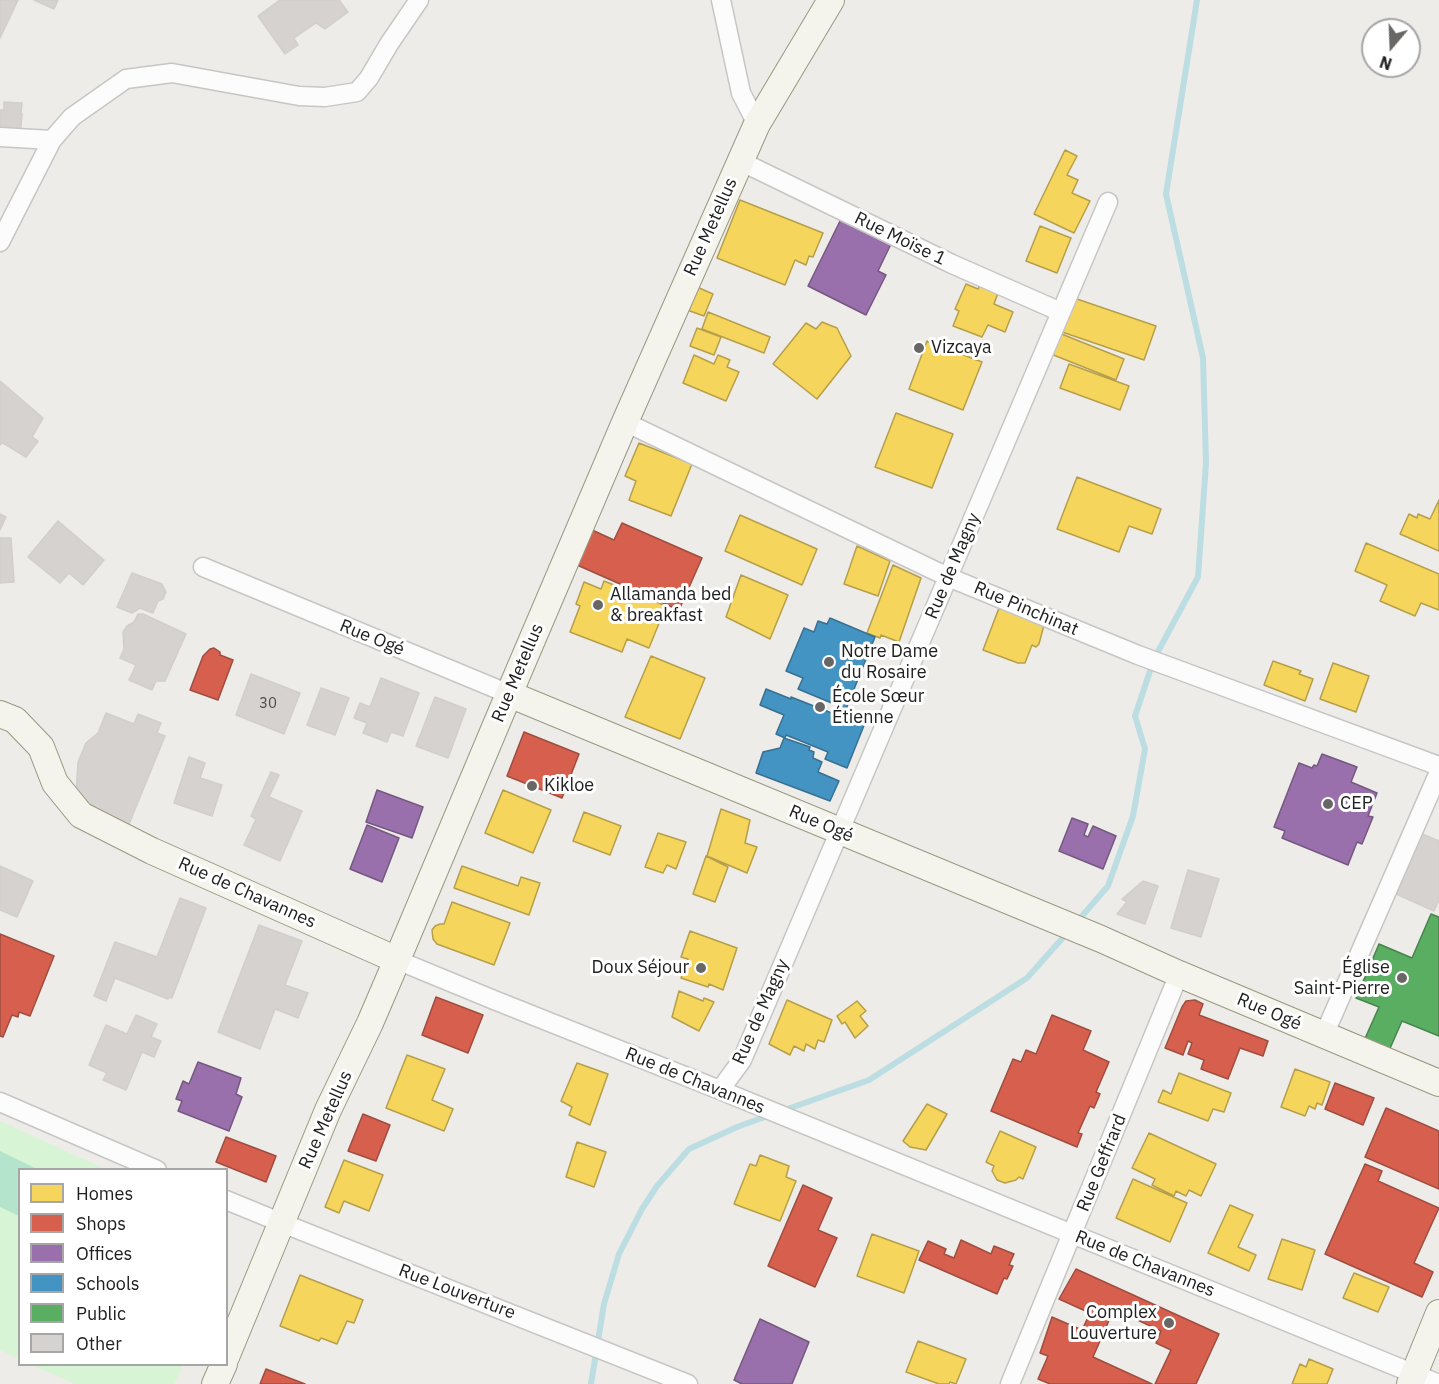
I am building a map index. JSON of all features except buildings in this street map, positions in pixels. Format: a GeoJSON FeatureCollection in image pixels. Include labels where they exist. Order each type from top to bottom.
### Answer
{"type":"FeatureCollection","features":[{"type":"Feature","properties":{"kind":"street"},"geometry":{"type":"LineString","coordinates":[[0,242],[52,140],[72,117],[126,79],[172,73],[299,96],[325,97],[357,93],[419,0]]}},
{"type":"Feature","properties":{"kind":"street"},"geometry":{"type":"LineString","coordinates":[[721,0],[741,93],[757,124]]}},
{"type":"Feature","properties":{"kind":"street","name":"Rue Metellus"},"geometry":{"type":"LineString","coordinates":[[228,1352],[328,1110],[370,1023],[625,422],[740,161],[757,124],[831,0]]}},
{"type":"Feature","properties":{"kind":"street"},"geometry":{"type":"LineString","coordinates":[[0,137],[52,140]]}},
{"type":"Feature","properties":{"kind":"street","name":"Rue Moïse 1"},"geometry":{"type":"LineString","coordinates":[[740,161],[952,264],[1061,312]]}},
{"type":"Feature","properties":{"kind":"street","name":"Rue de Magny"},"geometry":{"type":"LineString","coordinates":[[720,1090],[742,1060],[1108,202]]}},
{"type":"Feature","properties":{"kind":"street","name":"Rue Pinchinat"},"geometry":{"type":"LineString","coordinates":[[625,422],[948,577],[1138,655],[1439,766]]}},
{"type":"Feature","properties":{"kind":"street","name":"Rue Ogé"},"geometry":{"type":"LineString","coordinates":[[203,567],[1101,939],[1439,1083]]}},
{"type":"Feature","properties":{"kind":"street","name":"Rue de Chavannes"},"geometry":{"type":"LineString","coordinates":[[0,714],[15,720],[41,747],[55,783],[81,815],[152,851],[397,960],[1073,1234],[1412,1379],[1439,1384]]}},
{"type":"Feature","properties":{"kind":"street"},"geometry":{"type":"LineString","coordinates":[[1324,1035],[1439,772]]}},
{"type":"Feature","properties":{"kind":"street","name":"Rue Geffrard"},"geometry":{"type":"LineString","coordinates":[[1010,1384],[1179,974]]}},
{"type":"Feature","properties":{"kind":"street"},"geometry":{"type":"LineString","coordinates":[[0,1102],[152,1168]]}},
{"type":"Feature","properties":{"kind":"street","name":"Rue Louverture"},"geometry":{"type":"LineString","coordinates":[[228,1201],[688,1384]]}},
{"type":"Feature","properties":{"kind":"street"},"geometry":{"type":"LineString","coordinates":[[1412,1379],[1439,1313]]}},
{"type":"Feature","properties":{"kind":"street"},"geometry":{"type":"LineString","coordinates":[[215,1384],[224,1366]]}},
{"type":"Feature","properties":{"kind":"green space"},"geometry":{"type":"Polygon","coordinates":[[[0,1121],[103,1168],[18,1168],[18,1359],[0,1350],[0,1121]]]}},
{"type":"Feature","properties":{"kind":"green space"},"geometry":{"type":"Polygon","coordinates":[[[0,1151],[35,1168],[18,1168],[18,1216],[0,1207],[0,1151]]]}},
{"type":"Feature","properties":{"kind":"green space"},"geometry":{"type":"Polygon","coordinates":[[[34,1366],[183,1366],[174,1384],[75,1384],[34,1366]]]}},
{"type":"Feature","properties":{"kind":"waterway"},"geometry":{"type":"LineString","coordinates":[[1076,923],[1108,886],[1133,816],[1145,749],[1135,716],[1154,659],[1198,577],[1206,463],[1203,358],[1166,194],[1197,0]]}},
{"type":"Feature","properties":{"kind":"waterway"},"geometry":{"type":"LineString","coordinates":[[782,1111],[869,1080],[1027,978],[1067,933]]}},
{"type":"Feature","properties":{"kind":"waterway"},"geometry":{"type":"LineString","coordinates":[[591,1384],[604,1304],[619,1254],[642,1209],[657,1186],[689,1149],[770,1115]]}},
{"type":"Feature","properties":{"kind":"place","name":"Vizcaya"},"geometry":{"type":"Point","coordinates":[919,348]}},
{"type":"Feature","properties":{"kind":"place","name":"Allamanda bed & breakfast"},"geometry":{"type":"Point","coordinates":[598,605]}},
{"type":"Feature","properties":{"kind":"place","name":"Notre Dame du Rosaire"},"geometry":{"type":"Point","coordinates":[829,662]}},
{"type":"Feature","properties":{"kind":"place","name":"École Sœur Étienne"},"geometry":{"type":"Point","coordinates":[820,707]}},
{"type":"Feature","properties":{"kind":"place","name":"Kikloe"},"geometry":{"type":"Point","coordinates":[532,786]}},
{"type":"Feature","properties":{"kind":"place","name":"CEP"},"geometry":{"type":"Point","coordinates":[1328,804]}},
{"type":"Feature","properties":{"kind":"place","name":"Doux Séjour"},"geometry":{"type":"Point","coordinates":[701,968]}},
{"type":"Feature","properties":{"kind":"place","name":"Église Saint-Pierre"},"geometry":{"type":"Point","coordinates":[1402,978]}},
{"type":"Feature","properties":{"kind":"place","name":"Complex Louverture"},"geometry":{"type":"Point","coordinates":[1169,1323]}}]}
